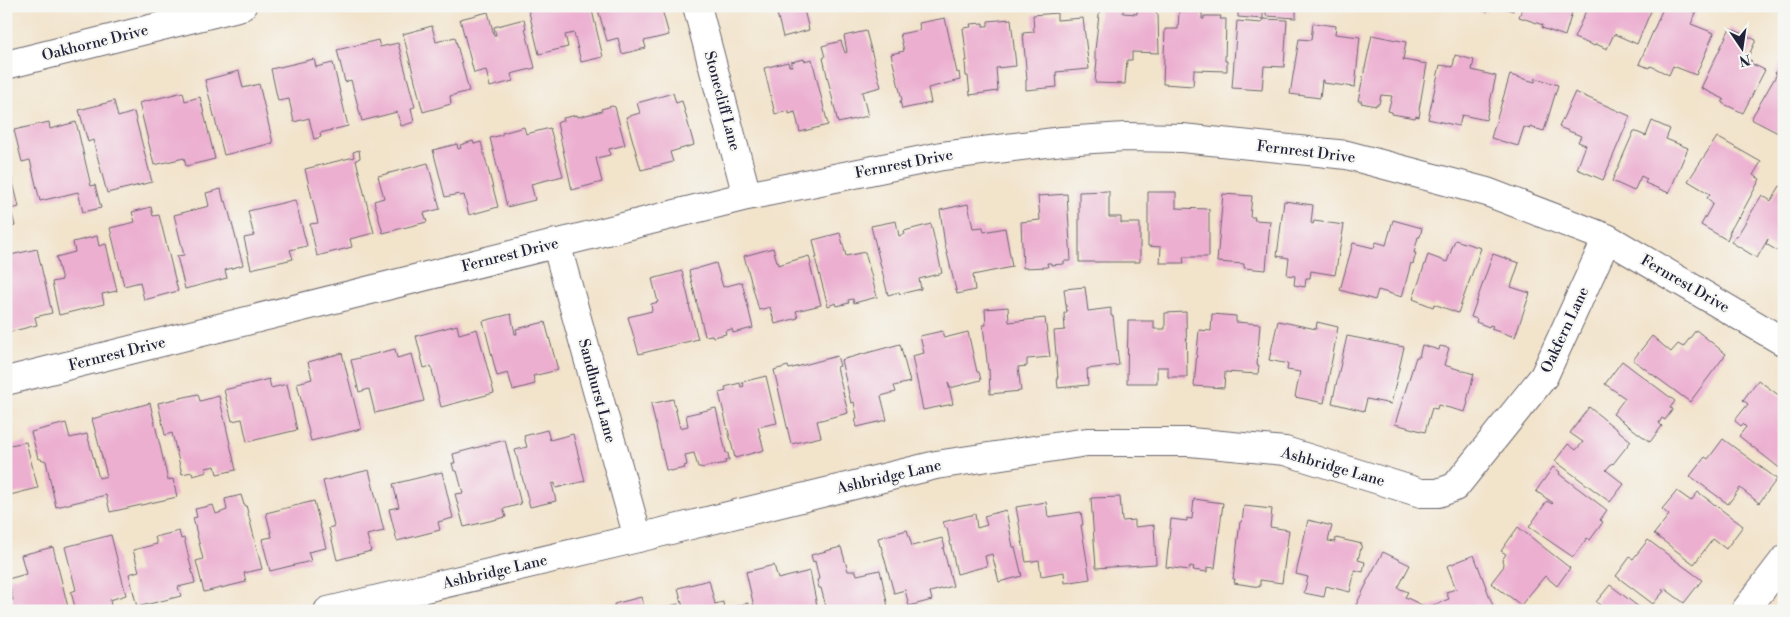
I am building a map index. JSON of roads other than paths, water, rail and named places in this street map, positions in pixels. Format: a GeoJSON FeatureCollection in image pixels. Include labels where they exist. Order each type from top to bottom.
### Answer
{"type":"FeatureCollection","features":[{"type":"Feature","properties":{"kind":"street","name":"Oakhorne Drive"},"geometry":{"type":"LineString","coordinates":[[6,65],[242,6]]}},
{"type":"Feature","properties":{"kind":"street","name":"Stonecliff Lane"},"geometry":{"type":"LineString","coordinates":[[697,6],[747,196]]}},
{"type":"Feature","properties":{"kind":"street","name":"Fernrest Drive"},"geometry":{"type":"LineString","coordinates":[[6,381],[747,196],[942,156],[1062,141],[1125,137],[1182,138],[1347,155],[1487,192],[1607,238],[1784,342]]}},
{"type":"Feature","properties":{"kind":"street","name":"Oakfern Lane"},"geometry":{"type":"LineString","coordinates":[[1455,486],[1544,376],[1607,238]]}},
{"type":"Feature","properties":{"kind":"street","name":"Sandhurst Lane"},"geometry":{"type":"LineString","coordinates":[[556,243],[638,538]]}},
{"type":"Feature","properties":{"kind":"street","name":"Ashbridge Lane"},"geometry":{"type":"LineString","coordinates":[[328,611],[936,465],[1087,442],[1190,442],[1285,451],[1421,493],[1438,493],[1455,486]]}},
{"type":"Feature","properties":{"kind":"street"},"geometry":{"type":"LineString","coordinates":[[1745,611],[1784,560]]}}]}
